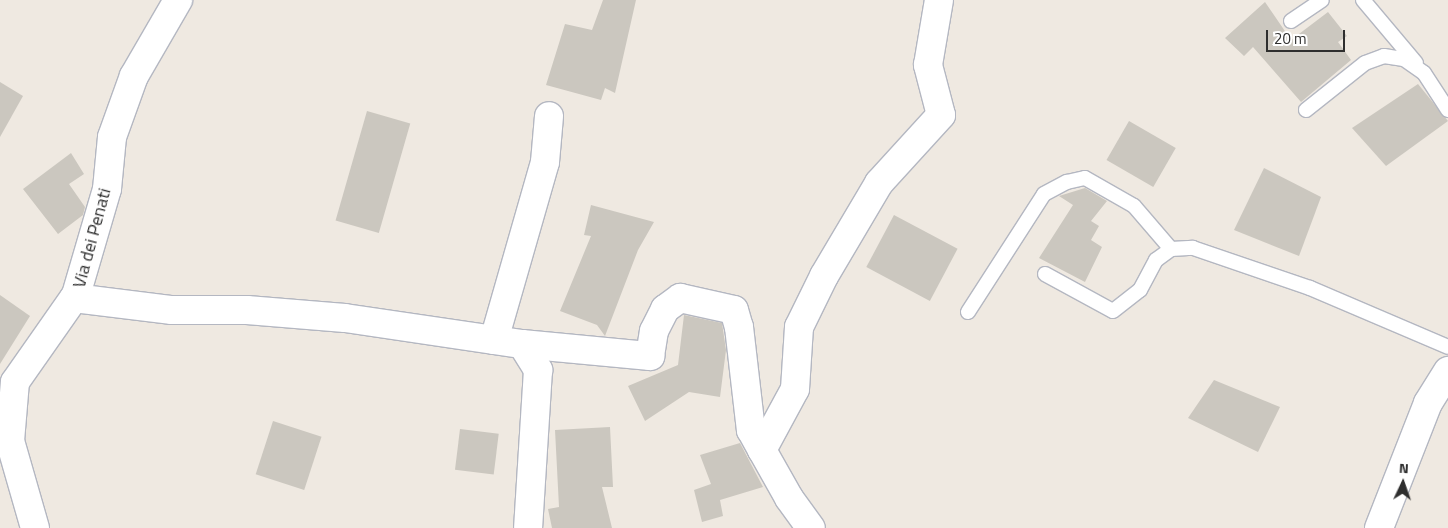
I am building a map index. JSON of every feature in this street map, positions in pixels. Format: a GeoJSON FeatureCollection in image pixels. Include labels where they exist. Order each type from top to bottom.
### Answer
{"type":"FeatureCollection","features":[{"type":"Feature","properties":{"kind":"street","name":"Via dei Penati"},"geometry":{"type":"LineString","coordinates":[[35,528],[10,441],[11,408],[15,382],[74,298],[90,254],[107,188],[112,137],[134,76],[178,0]]}},
{"type":"Feature","properties":{"kind":"street"},"geometry":{"type":"LineString","coordinates":[[762,450],[795,389],[799,327],[824,276],[879,183],[941,115],[928,65],[939,0]]}},
{"type":"Feature","properties":{"kind":"street"},"geometry":{"type":"LineString","coordinates":[[494,340],[545,162],[549,116]]}},
{"type":"Feature","properties":{"kind":"street"},"geometry":{"type":"LineString","coordinates":[[74,298],[172,310],[247,310],[345,318],[522,344],[650,356],[654,331],[665,309],[680,298],[734,310],[739,327],[751,430],[789,498],[811,528]]}},
{"type":"Feature","properties":{"kind":"street"},"geometry":{"type":"LineString","coordinates":[[522,344],[538,370],[528,528]]}},
{"type":"Feature","properties":{"kind":"street"},"geometry":{"type":"LineString","coordinates":[[1379,528],[1428,403],[1447,374]]}},
{"type":"Feature","properties":{"kind":"lane"},"geometry":{"type":"LineString","coordinates":[[1292,21],[1322,0]]}},
{"type":"Feature","properties":{"kind":"lane"},"geometry":{"type":"LineString","coordinates":[[1363,0],[1424,73],[1448,110]]}},
{"type":"Feature","properties":{"kind":"lane"},"geometry":{"type":"LineString","coordinates":[[1306,110],[1365,63],[1384,56],[1404,59],[1424,73]]}},
{"type":"Feature","properties":{"kind":"lane"},"geometry":{"type":"LineString","coordinates":[[968,312],[1044,194],[1067,182],[1085,178],[1134,206],[1171,249]]}},
{"type":"Feature","properties":{"kind":"lane"},"geometry":{"type":"LineString","coordinates":[[1045,274],[1113,311],[1140,290],[1156,260],[1171,249],[1193,248],[1294,282],[1448,347]]}},
{"type":"Feature","properties":{"kind":"building"},"geometry":{"type":"Polygon","coordinates":[[[603,0],[636,0],[615,93],[605,88],[601,100],[546,85],[565,24],[592,30],[603,0]]]}},
{"type":"Feature","properties":{"kind":"building"},"geometry":{"type":"Polygon","coordinates":[[[1265,2],[1291,40],[1328,12],[1347,36],[1338,42],[1351,60],[1301,102],[1253,47],[1244,56],[1225,38],[1265,2]]]}},
{"type":"Feature","properties":{"kind":"building"},"geometry":{"type":"Polygon","coordinates":[[[0,82],[23,96],[0,137],[0,82]]]}},
{"type":"Feature","properties":{"kind":"building"},"geometry":{"type":"Polygon","coordinates":[[[1418,84],[1448,121],[1386,166],[1352,128],[1418,84]]]}},
{"type":"Feature","properties":{"kind":"building"},"geometry":{"type":"Polygon","coordinates":[[[367,111],[410,123],[379,233],[336,221],[367,111]]]}},
{"type":"Feature","properties":{"kind":"building"},"geometry":{"type":"Polygon","coordinates":[[[1129,121],[1176,148],[1153,187],[1106,160],[1129,121]]]}},
{"type":"Feature","properties":{"kind":"building"},"geometry":{"type":"Polygon","coordinates":[[[71,153],[84,174],[69,184],[85,207],[83,215],[58,234],[23,189],[71,153]]]}},
{"type":"Feature","properties":{"kind":"building"},"geometry":{"type":"Polygon","coordinates":[[[1264,168],[1321,197],[1299,256],[1234,230],[1264,168]]]}},
{"type":"Feature","properties":{"kind":"building"},"geometry":{"type":"Polygon","coordinates":[[[1085,188],[1107,201],[1091,221],[1099,226],[1091,240],[1102,247],[1085,282],[1039,258],[1073,205],[1059,196],[1085,188]]]}},
{"type":"Feature","properties":{"kind":"building"},"geometry":{"type":"Polygon","coordinates":[[[591,205],[654,222],[638,250],[605,336],[597,325],[560,311],[591,236],[584,235],[591,205]]]}},
{"type":"Feature","properties":{"kind":"building"},"geometry":{"type":"Polygon","coordinates":[[[894,215],[958,249],[930,301],[866,267],[894,215]]]}},
{"type":"Feature","properties":{"kind":"building"},"geometry":{"type":"Polygon","coordinates":[[[0,295],[30,316],[0,364],[0,295]]]}},
{"type":"Feature","properties":{"kind":"building"},"geometry":{"type":"Polygon","coordinates":[[[684,315],[722,323],[726,350],[720,397],[689,392],[645,421],[628,386],[678,365],[684,315]]]}},
{"type":"Feature","properties":{"kind":"building"},"geometry":{"type":"Polygon","coordinates":[[[1214,380],[1280,407],[1258,452],[1188,418],[1214,380]]]}},
{"type":"Feature","properties":{"kind":"building"},"geometry":{"type":"Polygon","coordinates":[[[273,421],[322,437],[304,490],[256,474],[273,421]]]}},
{"type":"Feature","properties":{"kind":"building"},"geometry":{"type":"Polygon","coordinates":[[[610,427],[613,487],[602,487],[612,528],[552,528],[548,509],[559,507],[555,430],[610,427]]]}},
{"type":"Feature","properties":{"kind":"building"},"geometry":{"type":"Polygon","coordinates":[[[460,429],[499,434],[494,474],[455,470],[460,429]]]}},
{"type":"Feature","properties":{"kind":"building"},"geometry":{"type":"Polygon","coordinates":[[[740,443],[763,487],[720,500],[723,516],[702,522],[694,490],[711,484],[700,455],[740,443]]]}}]}
